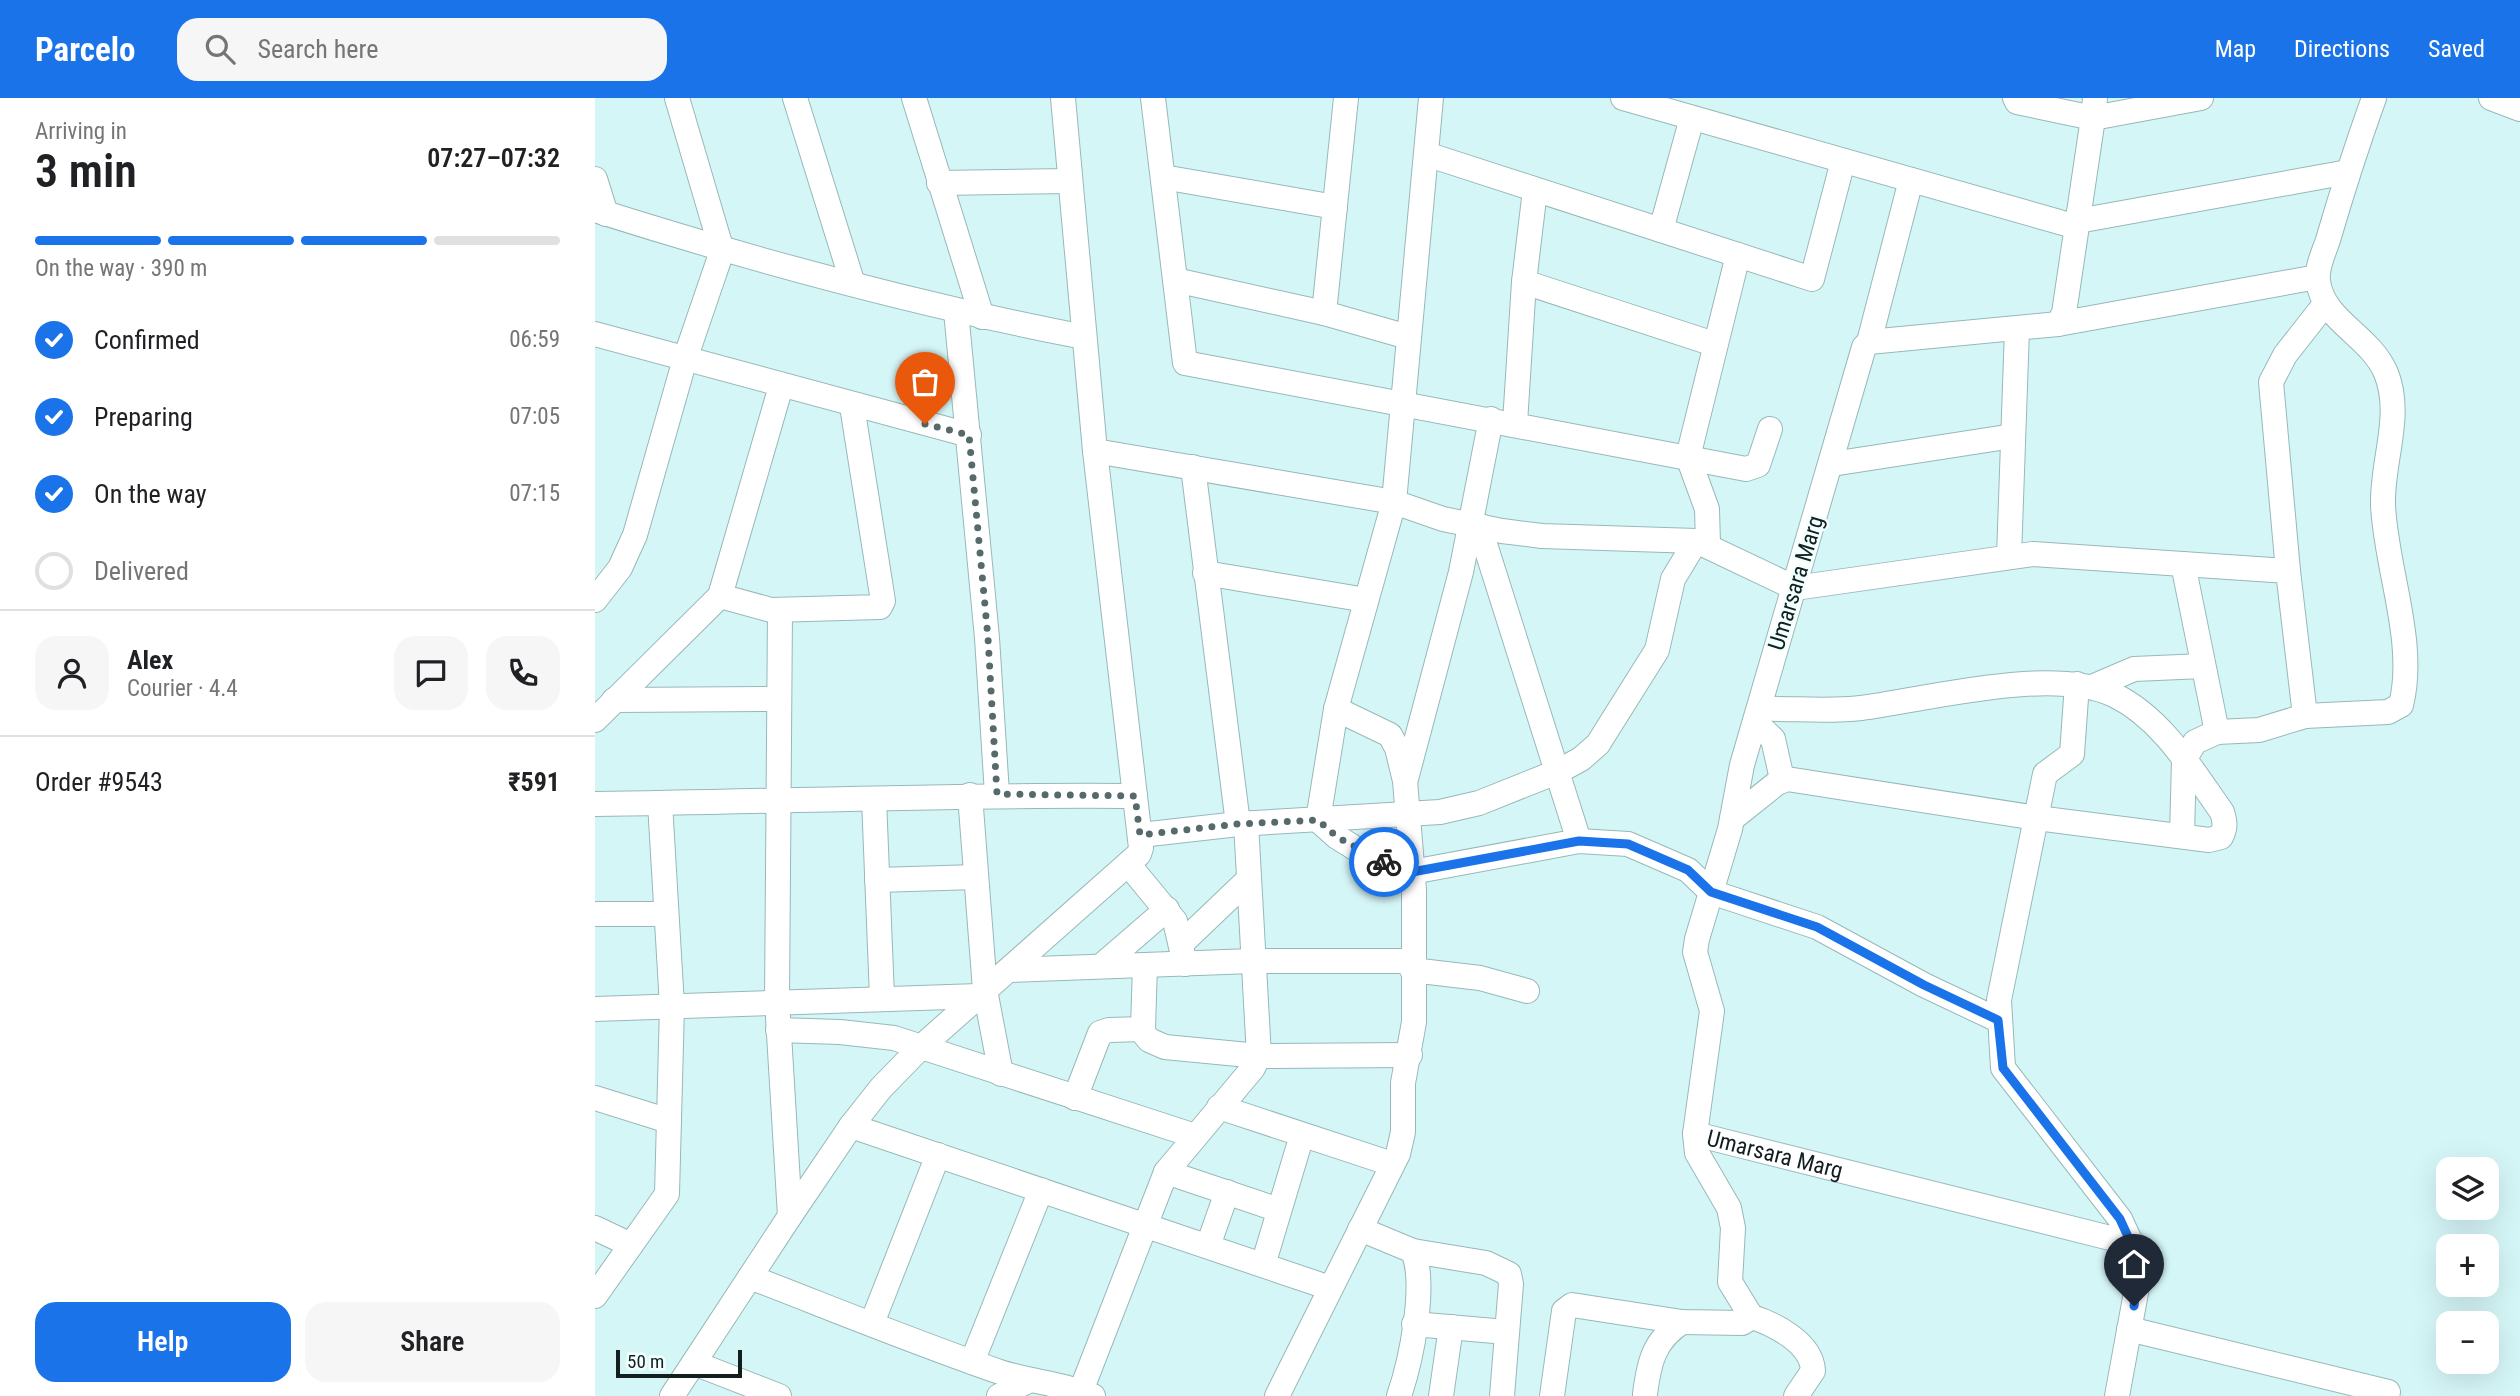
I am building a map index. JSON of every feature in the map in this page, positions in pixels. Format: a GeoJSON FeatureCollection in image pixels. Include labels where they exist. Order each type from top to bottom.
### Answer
{"type":"FeatureCollection","features":[{"type":"Feature","properties":{"kind":"street"},"geometry":{"type":"LineString","coordinates":[[595,600],[620,568],[635,535],[685,359],[722,251],[677,98]]}},
{"type":"Feature","properties":{"kind":"street"},"geometry":{"type":"LineString","coordinates":[[795,98],[853,284]]}},
{"type":"Feature","properties":{"kind":"street"},"geometry":{"type":"LineString","coordinates":[[914,98],[982,317]]}},
{"type":"Feature","properties":{"kind":"street"},"geometry":{"type":"LineString","coordinates":[[672,1396],[851,1126],[920,1048],[1139,854],[1140,835],[1095,451],[1063,98]]}},
{"type":"Feature","properties":{"kind":"street"},"geometry":{"type":"LineString","coordinates":[[1153,98],[1185,363],[1754,469],[1770,429]]}},
{"type":"Feature","properties":{"kind":"street"},"geometry":{"type":"LineString","coordinates":[[1324,313],[1346,98]]}},
{"type":"Feature","properties":{"kind":"street"},"geometry":{"type":"LineString","coordinates":[[1318,820],[1336,709],[1394,502],[1431,98]]}},
{"type":"Feature","properties":{"kind":"street"},"geometry":{"type":"LineString","coordinates":[[1623,98],[2077,224],[2348,172]]}},
{"type":"Feature","properties":{"kind":"street"},"geometry":{"type":"LineString","coordinates":[[2012,99],[2094,108],[2201,98]]}},
{"type":"Feature","properties":{"kind":"street"},"geometry":{"type":"LineString","coordinates":[[2182,836],[2184,760],[2195,742],[2217,732],[2259,730],[2305,716],[2388,712],[2401,705],[2404,686],[2399,600],[2383,507],[2385,461],[2393,424],[2387,376],[2367,342],[2325,304],[2317,277],[2348,172],[2374,98]]}},
{"type":"Feature","properties":{"kind":"street"},"geometry":{"type":"LineString","coordinates":[[2491,98],[2520,109]]}},
{"type":"Feature","properties":{"kind":"street"},"geometry":{"type":"LineString","coordinates":[[2058,324],[2064,313],[2094,108]]}},
{"type":"Feature","properties":{"kind":"street"},"geometry":{"type":"LineString","coordinates":[[1661,230],[1692,118]]}},
{"type":"Feature","properties":{"kind":"street"},"geometry":{"type":"LineString","coordinates":[[1426,154],[1812,279],[1843,161]]}},
{"type":"Feature","properties":{"kind":"street"},"geometry":{"type":"LineString","coordinates":[[1163,177],[1335,207]]}},
{"type":"Feature","properties":{"kind":"street"},"geometry":{"type":"LineString","coordinates":[[595,179],[601,212],[722,251],[956,311],[1084,337]]}},
{"type":"Feature","properties":{"kind":"street","name":"Umarsara Marg"},"geometry":{"type":"LineString","coordinates":[[1911,180],[1869,342],[1864,347],[1739,778],[1732,819],[1695,952],[1712,1011],[1695,1134],[2131,1243]]}},
{"type":"Feature","properties":{"kind":"street"},"geometry":{"type":"LineString","coordinates":[[939,183],[1070,181]]}},
{"type":"Feature","properties":{"kind":"street"},"geometry":{"type":"LineString","coordinates":[[1405,781],[1477,525],[1503,421],[1535,190]]}},
{"type":"Feature","properties":{"kind":"street"},"geometry":{"type":"LineString","coordinates":[[1140,835],[1242,824],[1440,812],[1479,803],[1559,771],[1581,759],[1598,744],[1657,650],[1673,579],[1702,543],[1707,509],[1688,457],[1738,256]]}},
{"type":"Feature","properties":{"kind":"street"},"geometry":{"type":"LineString","coordinates":[[1869,342],[1909,336],[2058,324],[2317,277]]}},
{"type":"Feature","properties":{"kind":"street"},"geometry":{"type":"LineString","coordinates":[[1175,280],[1324,313],[1408,337]]}},
{"type":"Feature","properties":{"kind":"street"},"geometry":{"type":"LineString","coordinates":[[1524,282],[1714,344]]}},
{"type":"Feature","properties":{"kind":"street"},"geometry":{"type":"LineString","coordinates":[[2305,716],[2288,571],[2271,382],[2285,355],[2325,304]]}},
{"type":"Feature","properties":{"kind":"street"},"geometry":{"type":"LineString","coordinates":[[956,311],[988,638],[997,794]]}},
{"type":"Feature","properties":{"kind":"street"},"geometry":{"type":"LineString","coordinates":[[2010,557],[2017,329]]}},
{"type":"Feature","properties":{"kind":"street"},"geometry":{"type":"LineString","coordinates":[[595,334],[852,406],[969,435]]}},
{"type":"Feature","properties":{"kind":"street"},"geometry":{"type":"LineString","coordinates":[[601,713],[720,596],[781,386]]}},
{"type":"Feature","properties":{"kind":"street"},"geometry":{"type":"LineString","coordinates":[[720,596],[757,608],[780,610],[875,609],[882,604],[852,406]]}},
{"type":"Feature","properties":{"kind":"street"},"geometry":{"type":"LineString","coordinates":[[1832,464],[2013,436]]}},
{"type":"Feature","properties":{"kind":"street"},"geometry":{"type":"LineString","coordinates":[[1095,451],[1394,502],[1443,519],[1542,536],[1702,543],[1795,588],[2033,554],[2288,571]]}},
{"type":"Feature","properties":{"kind":"street"},"geometry":{"type":"LineString","coordinates":[[750,1277],[1037,1387],[1087,1394],[1144,1225],[1166,1172],[1253,1068],[1259,1056],[1251,961],[1249,879],[1205,573],[1193,467]]}},
{"type":"Feature","properties":{"kind":"street"},"geometry":{"type":"LineString","coordinates":[[1477,525],[1559,771],[1579,841]]}},
{"type":"Feature","properties":{"kind":"street"},"geometry":{"type":"LineString","coordinates":[[2183,564],[2217,732]]}},
{"type":"Feature","properties":{"kind":"street"},"geometry":{"type":"LineString","coordinates":[[1205,573],[1366,600]]}},
{"type":"Feature","properties":{"kind":"street"},"geometry":{"type":"LineString","coordinates":[[780,610],[776,802],[777,1001],[790,1216]]}},
{"type":"Feature","properties":{"kind":"street"},"geometry":{"type":"LineString","coordinates":[[2085,685],[2126,670],[2203,666]]}},
{"type":"Feature","properties":{"kind":"street"},"geometry":{"type":"LineString","coordinates":[[1732,819],[1782,779],[2037,818],[2182,836],[2216,839],[2221,837],[2226,823],[2222,812],[2153,722],[2136,708],[2085,685],[2036,682],[1857,708],[1757,715],[1773,739],[1782,779]]}},
{"type":"Feature","properties":{"kind":"street"},"geometry":{"type":"LineString","coordinates":[[2085,685],[2072,754],[2045,774],[2005,963],[1998,1020],[2003,1068],[2120,1219],[2131,1243],[2138,1248],[2142,1260],[2117,1396]]}},
{"type":"Feature","properties":{"kind":"street"},"geometry":{"type":"LineString","coordinates":[[601,713],[778,698]]}},
{"type":"Feature","properties":{"kind":"street"},"geometry":{"type":"LineString","coordinates":[[1277,1396],[1392,1164],[1403,1132],[1403,1083],[1410,1055],[1413,1022],[1412,872],[1405,781],[1397,748],[1390,735],[1336,709]]}},
{"type":"Feature","properties":{"kind":"street"},"geometry":{"type":"LineString","coordinates":[[595,804],[776,802],[997,794],[1135,796]]}},
{"type":"Feature","properties":{"kind":"street"},"geometry":{"type":"LineString","coordinates":[[969,796],[982,993],[1001,1074]]}},
{"type":"Feature","properties":{"kind":"street"},"geometry":{"type":"LineString","coordinates":[[874,799],[882,997]]}},
{"type":"Feature","properties":{"kind":"street"},"geometry":{"type":"LineString","coordinates":[[595,1296],[667,1194],[672,1006],[660,803]]}},
{"type":"Feature","properties":{"kind":"street"},"geometry":{"type":"LineString","coordinates":[[1318,820],[1337,837],[1366,855],[1412,872],[1579,841],[1628,844],[1688,870],[1711,892],[1817,927],[1924,985],[1998,1020]]}},
{"type":"Feature","properties":{"kind":"street"},"geometry":{"type":"LineString","coordinates":[[1128,864],[1167,909],[1184,953]]}},
{"type":"Feature","properties":{"kind":"street"},"geometry":{"type":"LineString","coordinates":[[877,880],[976,877]]}},
{"type":"Feature","properties":{"kind":"street"},"geometry":{"type":"LineString","coordinates":[[1184,953],[1249,879]]}},
{"type":"Feature","properties":{"kind":"street"},"geometry":{"type":"LineString","coordinates":[[1101,966],[1167,909]]}},
{"type":"Feature","properties":{"kind":"street"},"geometry":{"type":"LineString","coordinates":[[595,914],[666,914]]}},
{"type":"Feature","properties":{"kind":"street"},"geometry":{"type":"LineString","coordinates":[[1009,970],[1145,965],[1184,953],[1251,961],[1412,965],[1480,978],[1527,991]]}},
{"type":"Feature","properties":{"kind":"street"},"geometry":{"type":"LineString","coordinates":[[1145,965],[1141,1030],[1149,1040],[1165,1047],[1259,1056],[1410,1055]]}},
{"type":"Feature","properties":{"kind":"street"},"geometry":{"type":"LineString","coordinates":[[595,1009],[982,993]]}},
{"type":"Feature","properties":{"kind":"street"},"geometry":{"type":"LineString","coordinates":[[778,1030],[870,1035],[920,1048],[1195,1136]]}},
{"type":"Feature","properties":{"kind":"street"},"geometry":{"type":"LineString","coordinates":[[1075,1098],[1100,1033],[1109,1030],[1141,1030]]}},
{"type":"Feature","properties":{"kind":"street"},"geometry":{"type":"LineString","coordinates":[[595,1098],[669,1121]]}},
{"type":"Feature","properties":{"kind":"street"},"geometry":{"type":"LineString","coordinates":[[1219,1107],[1392,1164]]}},
{"type":"Feature","properties":{"kind":"street"},"geometry":{"type":"LineString","coordinates":[[851,1126],[1330,1288]]}},
{"type":"Feature","properties":{"kind":"street"},"geometry":{"type":"LineString","coordinates":[[1695,1134],[1697,1153],[1729,1208],[1733,1228],[1730,1282],[1749,1316],[1769,1323],[1789,1335],[1810,1356],[1813,1371],[1796,1396]]}},
{"type":"Feature","properties":{"kind":"street"},"geometry":{"type":"LineString","coordinates":[[1263,1265],[1302,1135]]}},
{"type":"Feature","properties":{"kind":"street"},"geometry":{"type":"LineString","coordinates":[[872,1324],[937,1155]]}},
{"type":"Feature","properties":{"kind":"street"},"geometry":{"type":"LineString","coordinates":[[1166,1172],[1279,1210]]}},
{"type":"Feature","properties":{"kind":"street"},"geometry":{"type":"LineString","coordinates":[[972,1362],[1041,1190]]}},
{"type":"Feature","properties":{"kind":"street"},"geometry":{"type":"LineString","coordinates":[[1208,1246],[1227,1192]]}},
{"type":"Feature","properties":{"kind":"street"},"geometry":{"type":"LineString","coordinates":[[595,1228],[631,1245]]}},
{"type":"Feature","properties":{"kind":"street"},"geometry":{"type":"LineString","coordinates":[[1360,1229],[1413,1251],[1486,1263],[1509,1274],[1511,1284],[1502,1396]]}},
{"type":"Feature","properties":{"kind":"street"},"geometry":{"type":"LineString","coordinates":[[1399,1396],[1409,1365],[1420,1277],[1413,1251]]}},
{"type":"Feature","properties":{"kind":"street"},"geometry":{"type":"LineString","coordinates":[[1552,1396],[1567,1307],[1580,1305],[1682,1322],[1742,1323],[1749,1316]]}},
{"type":"Feature","properties":{"kind":"street"},"geometry":{"type":"LineString","coordinates":[[1645,1394],[1653,1353],[1667,1332],[1682,1322]]}},
{"type":"Feature","properties":{"kind":"street"},"geometry":{"type":"LineString","coordinates":[[1414,1324],[1506,1332]]}},
{"type":"Feature","properties":{"kind":"street"},"geometry":{"type":"LineString","coordinates":[[1441,1396],[1451,1327]]}},
{"type":"Feature","properties":{"kind":"street"},"geometry":{"type":"LineString","coordinates":[[2129,1328],[2388,1392]]}},
{"type":"Feature","properties":{"kind":"street"},"geometry":{"type":"LineString","coordinates":[[694,1363],[779,1396]]}},
{"type":"Feature","properties":{"kind":"street"},"geometry":{"type":"LineString","coordinates":[[999,1396],[1037,1387]]}},
{"type":"Feature","properties":{"kind":"way so far"},"geometry":{"type":"LineString","coordinates":[[925,424],[969,435],[988,638],[997,794],[1135,796],[1140,835],[1237,824],[1318,820],[1337,837],[1366,855],[1384,862]]}},
{"type":"Feature","properties":{"kind":"route"},"geometry":{"type":"LineString","coordinates":[[1384,862],[1412,872],[1579,841],[1602,840],[1628,844],[1688,870],[1711,892],[1835,934],[1924,985],[1998,1020],[2003,1068],[2036,1107],[2056,1140],[2126,1227],[2131,1243],[2141,1253],[2134,1306]]}}]}
